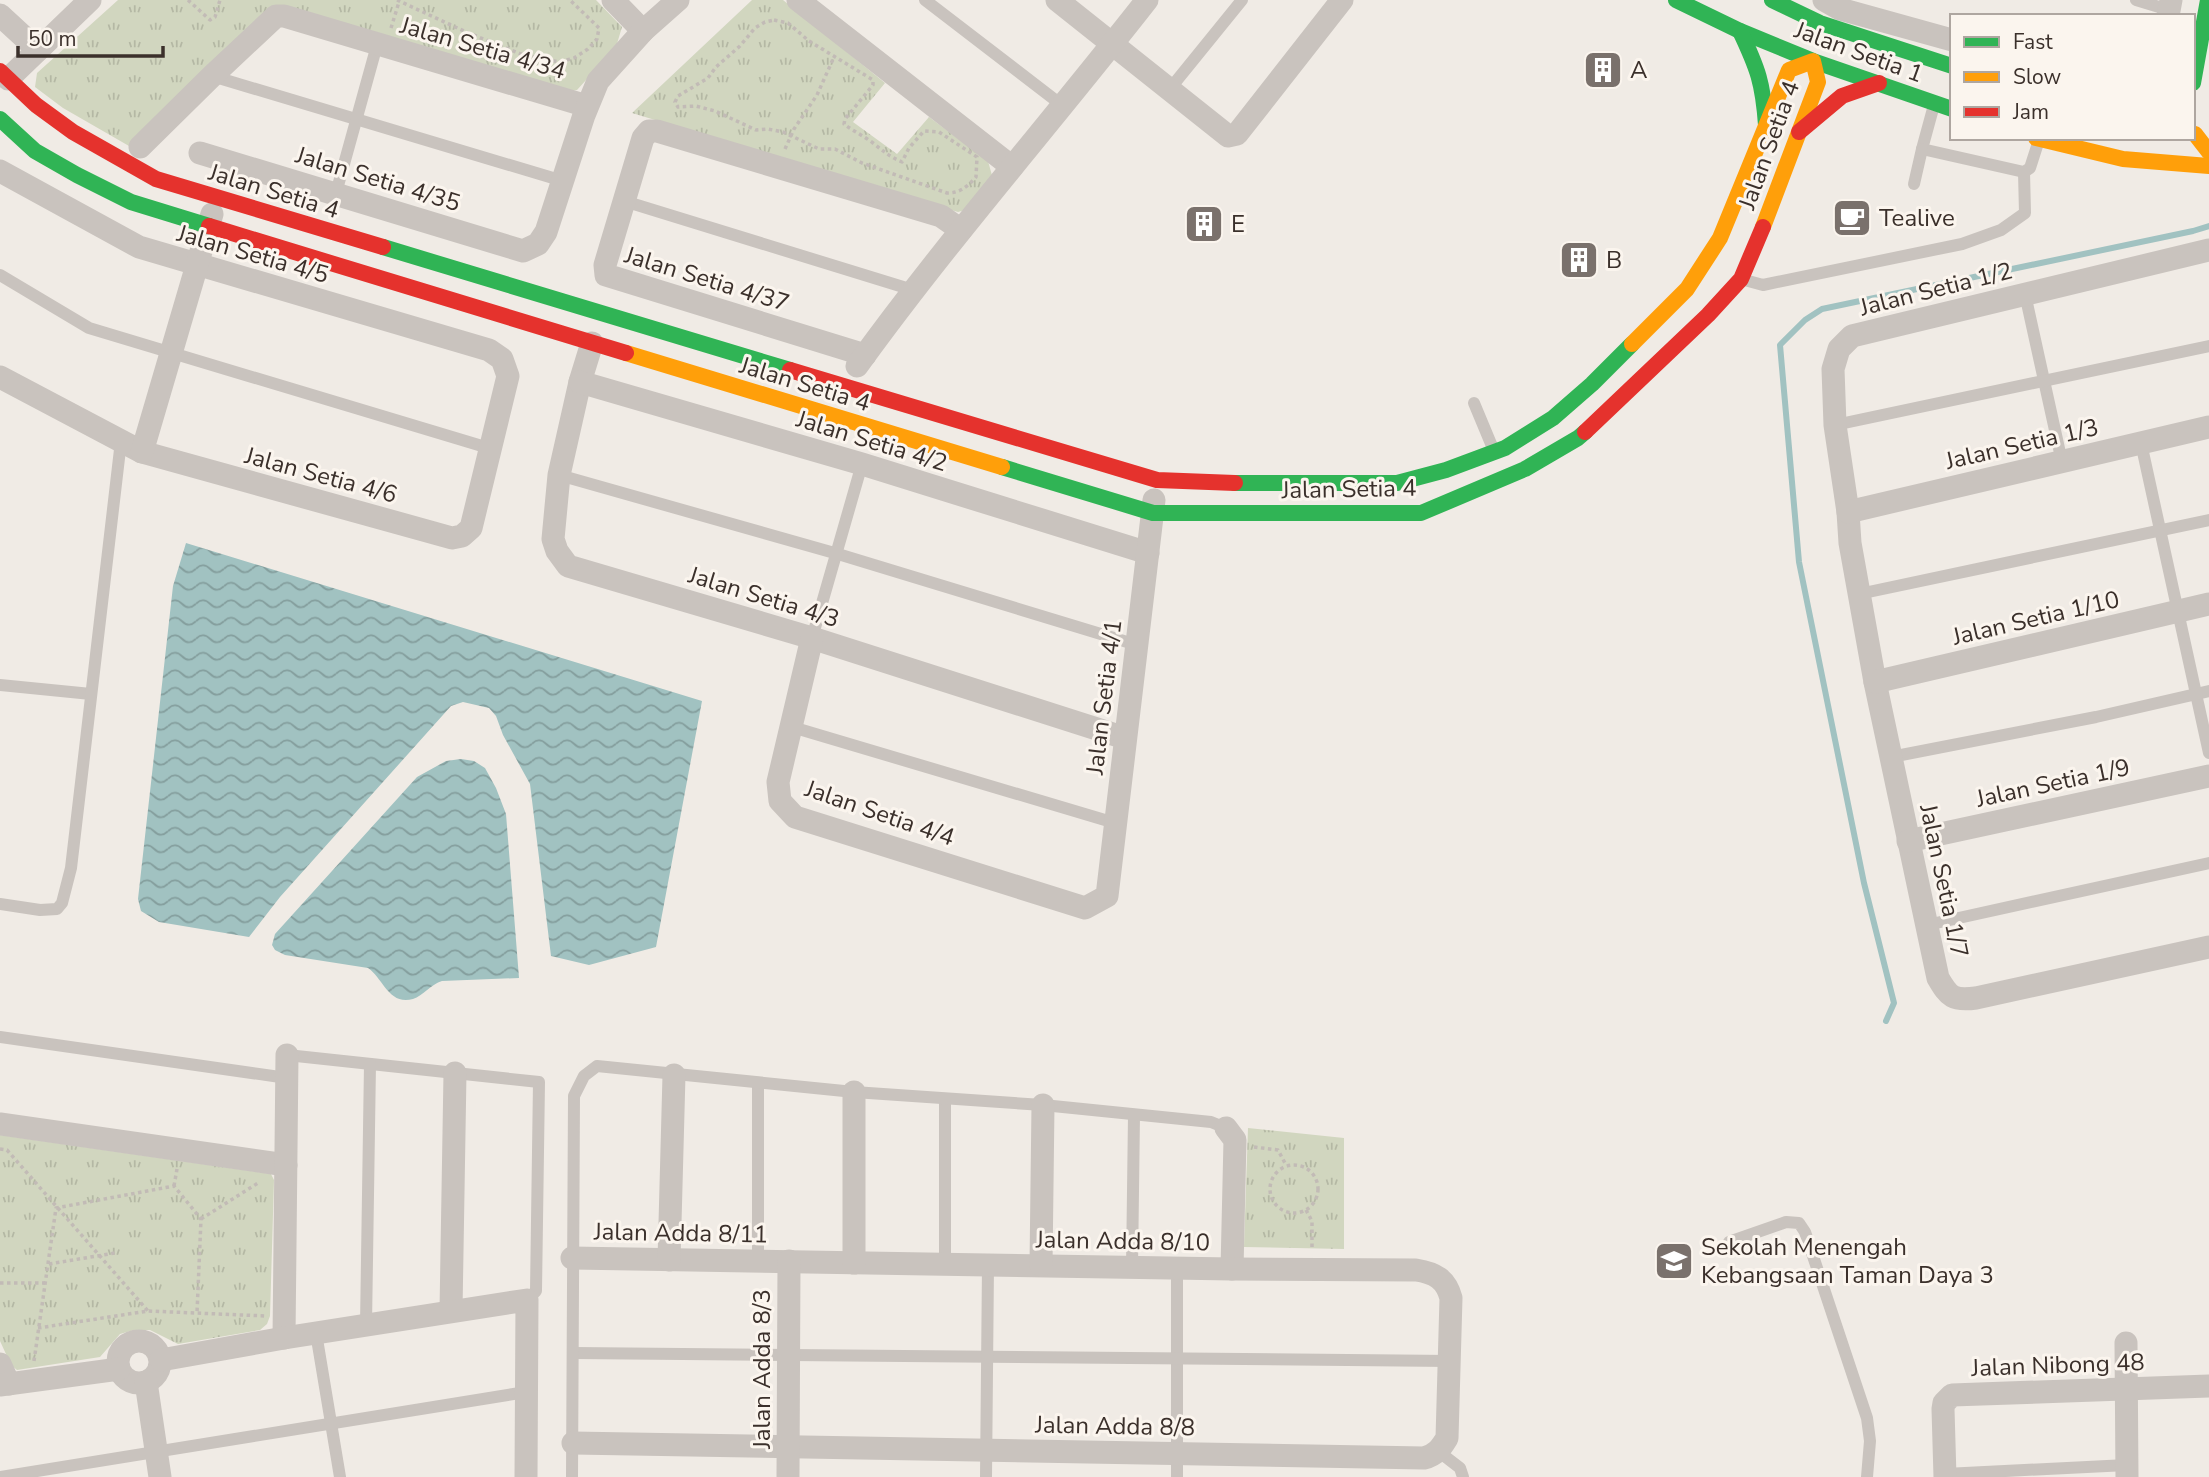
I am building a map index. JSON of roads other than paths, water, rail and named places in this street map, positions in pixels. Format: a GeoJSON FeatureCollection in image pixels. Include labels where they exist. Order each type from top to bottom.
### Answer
{"type":"FeatureCollection","features":[{"type":"Feature","properties":{"kind":"street"},"geometry":{"type":"LineString","coordinates":[[4,75],[38,50],[90,0]]}},
{"type":"Feature","properties":{"kind":"street"},"geometry":{"type":"LineString","coordinates":[[613,0],[643,31]]}},
{"type":"Feature","properties":{"kind":"street"},"geometry":{"type":"LineString","coordinates":[[563,181],[587,106],[598,81],[643,31],[678,0]]}},
{"type":"Feature","properties":{"kind":"street"},"geometry":{"type":"LineString","coordinates":[[798,0],[1012,167]]}},
{"type":"Feature","properties":{"kind":"street"},"geometry":{"type":"LineString","coordinates":[[1057,0],[1228,136],[1237,134],[1342,0]]}},
{"type":"Feature","properties":{"kind":"street"},"geometry":{"type":"LineString","coordinates":[[843,386],[913,290],[1147,0]]}},
{"type":"Feature","properties":{"kind":"street","name":"Jalan Setia 1"},"geometry":{"type":"LineString","coordinates":[[1676,0],[1812,61],[1950,108]]}},
{"type":"Feature","properties":{"kind":"street","name":"Jalan Setia 1"},"geometry":{"type":"LineString","coordinates":[[1772,0],[1820,23],[1950,65]]}},
{"type":"Feature","properties":{"kind":"street"},"geometry":{"type":"LineString","coordinates":[[2195,57],[2208,0]]}},
{"type":"Feature","properties":{"kind":"street"},"geometry":{"type":"LineString","coordinates":[[1836,3],[1950,39]]}},
{"type":"Feature","properties":{"kind":"street"},"geometry":{"type":"LineString","coordinates":[[0,15],[38,50]]}},
{"type":"Feature","properties":{"kind":"street","name":"Jalan Setia 4/34"},"geometry":{"type":"LineString","coordinates":[[212,76],[271,20],[276,16],[284,16],[382,42],[587,106]]}},
{"type":"Feature","properties":{"kind":"street"},"geometry":{"type":"LineString","coordinates":[[1741,31],[1760,76],[1766,125]]}},
{"type":"Feature","properties":{"kind":"street"},"geometry":{"type":"LineString","coordinates":[[1786,33],[1812,61],[1839,54],[1852,57]]}},
{"type":"Feature","properties":{"kind":"street","name":"Jalan Setia 4"},"geometry":{"type":"LineString","coordinates":[[0,119],[35,151],[131,202],[1153,513],[1420,513],[1525,469],[1578,438],[1708,315],[1741,279],[1818,82],[1812,61],[1789,70],[1720,238],[1687,289],[1592,384],[1553,418],[1505,448],[1446,470],[1397,483],[1271,485],[1157,480],[156,179],[102,152],[57,124],[4,75]]}},
{"type":"Feature","properties":{"kind":"street"},"geometry":{"type":"LineString","coordinates":[[1916,73],[1950,75]]}},
{"type":"Feature","properties":{"kind":"street"},"geometry":{"type":"LineString","coordinates":[[140,147],[212,76]]}},
{"type":"Feature","properties":{"kind":"street"},"geometry":{"type":"LineString","coordinates":[[1799,132],[1842,96],[1879,83]]}},
{"type":"Feature","properties":{"kind":"street"},"geometry":{"type":"LineString","coordinates":[[2195,134],[2209,122]]}},
{"type":"Feature","properties":{"kind":"street","name":"Jalan Setia 4/37"},"geometry":{"type":"LineString","coordinates":[[865,355],[606,275],[605,265],[643,138],[649,131],[657,131],[941,216],[961,230]]}},
{"type":"Feature","properties":{"kind":"street"},"geometry":{"type":"LineString","coordinates":[[2195,139],[2209,152]]}},
{"type":"Feature","properties":{"kind":"street"},"geometry":{"type":"LineString","coordinates":[[2043,140],[2163,151],[2184,140]]}},
{"type":"Feature","properties":{"kind":"street"},"geometry":{"type":"LineString","coordinates":[[2043,140],[2123,159],[2209,166]]}},
{"type":"Feature","properties":{"kind":"street","name":"Jalan Setia 4/35"},"geometry":{"type":"LineString","coordinates":[[201,153],[523,251],[538,244],[546,232],[563,181]]}},
{"type":"Feature","properties":{"kind":"street","name":"Jalan Setia 4/5"},"geometry":{"type":"LineString","coordinates":[[0,171],[139,247],[489,350],[502,359]]}},
{"type":"Feature","properties":{"kind":"street"},"geometry":{"type":"LineString","coordinates":[[142,452],[217,198]]}},
{"type":"Feature","properties":{"kind":"street","name":"Jalan Setia 1/2"},"geometry":{"type":"LineString","coordinates":[[1848,512],[1835,425],[1833,369],[1839,349],[1852,336],[2209,250]]}},
{"type":"Feature","properties":{"kind":"street","name":"Jalan Setia 4/3"},"geometry":{"type":"LineString","coordinates":[[592,343],[580,382],[559,475],[553,539],[557,551],[568,566],[813,638],[1125,738]]}},
{"type":"Feature","properties":{"kind":"street","name":"Jalan Setia 4/6"},"geometry":{"type":"LineString","coordinates":[[0,377],[142,452],[452,538],[462,536],[471,528],[508,376],[502,359]]}},
{"type":"Feature","properties":{"kind":"street","name":"Jalan Setia 4/2"},"geometry":{"type":"LineString","coordinates":[[580,382],[862,464],[1148,553]]}},
{"type":"Feature","properties":{"kind":"street","name":"Jalan Setia 1/3"},"geometry":{"type":"LineString","coordinates":[[1848,512],[2209,427]]}},
{"type":"Feature","properties":{"kind":"street","name":"Jalan Setia 4/1"},"geometry":{"type":"LineString","coordinates":[[1085,908],[1107,896],[1157,480]]}},
{"type":"Feature","properties":{"kind":"street","name":"Jalan Setia 1/7"},"geometry":{"type":"LineString","coordinates":[[1848,512],[1850,543],[1875,682],[1938,978],[1947,994],[1961,1000],[2209,947]]}},
{"type":"Feature","properties":{"kind":"street","name":"Jalan Setia 1/10"},"geometry":{"type":"LineString","coordinates":[[1875,682],[2209,604]]}},
{"type":"Feature","properties":{"kind":"street","name":"Jalan Setia 4/4"},"geometry":{"type":"LineString","coordinates":[[813,638],[778,782],[780,801],[795,817],[1085,908]]}},
{"type":"Feature","properties":{"kind":"street","name":"Jalan Setia 1/9"},"geometry":{"type":"LineString","coordinates":[[1908,841],[2209,776]]}},
{"type":"Feature","properties":{"kind":"street"},"geometry":{"type":"LineString","coordinates":[[284,1327],[287,1066]]}},
{"type":"Feature","properties":{"kind":"street"},"geometry":{"type":"LineString","coordinates":[[451,1311],[455,1073]]}},
{"type":"Feature","properties":{"kind":"street"},"geometry":{"type":"LineString","coordinates":[[669,1260],[674,1075]]}},
{"type":"Feature","properties":{"kind":"street"},"geometry":{"type":"LineString","coordinates":[[854,1092],[854,1262]]}},
{"type":"Feature","properties":{"kind":"street"},"geometry":{"type":"LineString","coordinates":[[1041,1265],[1043,1105]]}},
{"type":"Feature","properties":{"kind":"street"},"geometry":{"type":"LineString","coordinates":[[0,1124],[286,1165]]}},
{"type":"Feature","properties":{"kind":"street"},"geometry":{"type":"LineString","coordinates":[[1230,1137],[1232,1269]]}},
{"type":"Feature","properties":{"kind":"street","name":"Jalan Adda 8/11"},"geometry":{"type":"LineString","coordinates":[[572,1258],[789,1261]]}},
{"type":"Feature","properties":{"kind":"street","name":"Jalan Adda 8/10"},"geometry":{"type":"LineString","coordinates":[[789,1261],[1432,1272],[1449,1288],[1451,1361]]}},
{"type":"Feature","properties":{"kind":"street","name":"Jalan Adda 8/3"},"geometry":{"type":"LineString","coordinates":[[788,1477],[789,1261]]}},
{"type":"Feature","properties":{"kind":"street"},"geometry":{"type":"LineString","coordinates":[[161,1360],[284,1327],[316,1333],[527,1300],[526,1477]]}},
{"type":"Feature","properties":{"kind":"street"},"geometry":{"type":"LineString","coordinates":[[132,1341],[150,1343],[156,1348],[161,1360],[159,1371],[146,1382],[130,1381],[119,1369],[120,1353],[132,1341]]}},
{"type":"Feature","properties":{"kind":"street"},"geometry":{"type":"LineString","coordinates":[[2126,1343],[2127,1471]]}},
{"type":"Feature","properties":{"kind":"street"},"geometry":{"type":"LineString","coordinates":[[1438,1451],[1447,1438],[1451,1361]]}},
{"type":"Feature","properties":{"kind":"street"},"geometry":{"type":"LineString","coordinates":[[10,1378],[119,1369]]}},
{"type":"Feature","properties":{"kind":"street"},"geometry":{"type":"LineString","coordinates":[[146,1382],[160,1477]]}},
{"type":"Feature","properties":{"kind":"street","name":"Jalan Nibong 48"},"geometry":{"type":"LineString","coordinates":[[1945,1476],[1943,1409],[1944,1403],[1952,1395],[2209,1386]]}},
{"type":"Feature","properties":{"kind":"street","name":"Jalan Adda 8/8"},"geometry":{"type":"LineString","coordinates":[[573,1443],[1424,1458],[1438,1451]]}},
{"type":"Feature","properties":{"kind":"lane"},"geometry":{"type":"LineString","coordinates":[[925,0],[1063,106]]}},
{"type":"Feature","properties":{"kind":"lane"},"geometry":{"type":"LineString","coordinates":[[1169,90],[1242,0]]}},
{"type":"Feature","properties":{"kind":"lane"},"geometry":{"type":"LineString","coordinates":[[2136,0],[2169,9]]}},
{"type":"Feature","properties":{"kind":"lane"},"geometry":{"type":"LineString","coordinates":[[336,193],[382,42]]}},
{"type":"Feature","properties":{"kind":"lane"},"geometry":{"type":"LineString","coordinates":[[212,76],[563,181]]}},
{"type":"Feature","properties":{"kind":"lane"},"geometry":{"type":"LineString","coordinates":[[1914,184],[1935,103]]}},
{"type":"Feature","properties":{"kind":"lane"},"geometry":{"type":"LineString","coordinates":[[1922,149],[2024,172],[2031,168],[2043,140]]}},
{"type":"Feature","properties":{"kind":"lane"},"geometry":{"type":"LineString","coordinates":[[1741,279],[1763,285],[1962,244],[2001,230],[2025,213],[2024,172]]}},
{"type":"Feature","properties":{"kind":"lane"},"geometry":{"type":"LineString","coordinates":[[624,201],[913,290]]}},
{"type":"Feature","properties":{"kind":"lane"},"geometry":{"type":"LineString","coordinates":[[1909,241],[1910,256]]}},
{"type":"Feature","properties":{"kind":"lane"},"geometry":{"type":"LineString","coordinates":[[0,275],[89,328],[492,449]]}},
{"type":"Feature","properties":{"kind":"lane"},"geometry":{"type":"LineString","coordinates":[[2025,294],[2062,462]]}},
{"type":"Feature","properties":{"kind":"lane"},"geometry":{"type":"LineString","coordinates":[[1835,425],[2209,346]]}},
{"type":"Feature","properties":{"kind":"lane"},"geometry":{"type":"LineString","coordinates":[[1474,403],[1494,452]]}},
{"type":"Feature","properties":{"kind":"lane"},"geometry":{"type":"LineString","coordinates":[[0,904],[40,910],[57,909],[62,903],[71,868],[121,441]]}},
{"type":"Feature","properties":{"kind":"lane"},"geometry":{"type":"LineString","coordinates":[[2141,443],[2177,611],[2203,693],[2209,753]]}},
{"type":"Feature","properties":{"kind":"lane"},"geometry":{"type":"LineString","coordinates":[[813,638],[862,464]]}},
{"type":"Feature","properties":{"kind":"lane"},"geometry":{"type":"LineString","coordinates":[[559,475],[838,554],[1137,645]]}},
{"type":"Feature","properties":{"kind":"lane"},"geometry":{"type":"LineString","coordinates":[[1859,594],[2209,520]]}},
{"type":"Feature","properties":{"kind":"lane"},"geometry":{"type":"LineString","coordinates":[[0,685],[90,694]]}},
{"type":"Feature","properties":{"kind":"lane"},"geometry":{"type":"LineString","coordinates":[[1891,757],[2203,693]]}},
{"type":"Feature","properties":{"kind":"lane"},"geometry":{"type":"LineString","coordinates":[[792,727],[1115,822]]}},
{"type":"Feature","properties":{"kind":"lane"},"geometry":{"type":"LineString","coordinates":[[1927,925],[2209,863]]}},
{"type":"Feature","properties":{"kind":"lane"},"geometry":{"type":"LineString","coordinates":[[0,1037],[287,1066],[370,1064],[539,1082],[536,1291],[527,1300]]}},
{"type":"Feature","properties":{"kind":"lane"},"geometry":{"type":"LineString","coordinates":[[366,1325],[370,1064]]}},
{"type":"Feature","properties":{"kind":"lane"},"geometry":{"type":"LineString","coordinates":[[572,1477],[574,1096],[584,1076],[597,1066],[854,1092],[1043,1105],[1211,1122],[1230,1137]]}},
{"type":"Feature","properties":{"kind":"lane"},"geometry":{"type":"LineString","coordinates":[[758,1083],[758,1261]]}},
{"type":"Feature","properties":{"kind":"lane"},"geometry":{"type":"LineString","coordinates":[[945,1264],[946,1099]]}},
{"type":"Feature","properties":{"kind":"lane"},"geometry":{"type":"LineString","coordinates":[[1132,1267],[1134,1115]]}},
{"type":"Feature","properties":{"kind":"lane"},"geometry":{"type":"LineString","coordinates":[[1729,1242],[1786,1222],[1799,1223],[1805,1232],[1867,1418],[1870,1441],[1867,1477]]}},
{"type":"Feature","properties":{"kind":"lane"},"geometry":{"type":"LineString","coordinates":[[986,1477],[988,1265]]}},
{"type":"Feature","properties":{"kind":"lane"},"geometry":{"type":"LineString","coordinates":[[1177,1268],[1177,1477]]}},
{"type":"Feature","properties":{"kind":"lane"},"geometry":{"type":"LineString","coordinates":[[316,1333],[340,1477]]}},
{"type":"Feature","properties":{"kind":"lane"},"geometry":{"type":"LineString","coordinates":[[574,1353],[1451,1361]]}},
{"type":"Feature","properties":{"kind":"lane"},"geometry":{"type":"LineString","coordinates":[[0,1476],[526,1392]]}},
{"type":"Feature","properties":{"kind":"lane"},"geometry":{"type":"LineString","coordinates":[[1438,1451],[1460,1468],[1463,1477]]}},
{"type":"Feature","properties":{"kind":"lane"},"geometry":{"type":"LineString","coordinates":[[1945,1476],[2127,1471]]}},
{"type":"Feature","properties":{"kind":"water"},"geometry":{"type":"Polygon","coordinates":[[[186,543],[702,701],[656,947],[589,965],[551,956],[530,784],[503,735],[496,716],[489,708],[463,702],[451,706],[280,897],[249,937],[159,922],[141,911],[138,899],[173,586],[186,543]]]}},
{"type":"Feature","properties":{"kind":"water"},"geometry":{"type":"Polygon","coordinates":[[[446,761],[474,761],[485,768],[506,814],[519,978],[442,981],[417,997],[405,1000],[392,995],[368,968],[285,955],[275,950],[272,945],[275,934],[417,777],[446,761]]]}},
{"type":"Feature","properties":{"kind":"waterway"},"geometry":{"type":"LineString","coordinates":[[1886,1021],[1894,1003],[1864,883],[1799,562],[1780,345],[1805,320],[1822,309],[2209,226]]}},
{"type":"Feature","properties":{"kind":"place","name":"A"},"geometry":{"type":"Point","coordinates":[1603,70]}},
{"type":"Feature","properties":{"kind":"place","name":"Tealive"},"geometry":{"type":"Point","coordinates":[1852,218]}},
{"type":"Feature","properties":{"kind":"place","name":"E"},"geometry":{"type":"Point","coordinates":[1204,224]}},
{"type":"Feature","properties":{"kind":"place","name":"B"},"geometry":{"type":"Point","coordinates":[1579,260]}},
{"type":"Feature","properties":{"kind":"place","name":"Sekolah Menengah Kebangsaan Taman Daya 3"},"geometry":{"type":"Point","coordinates":[1674,1261]}}]}
